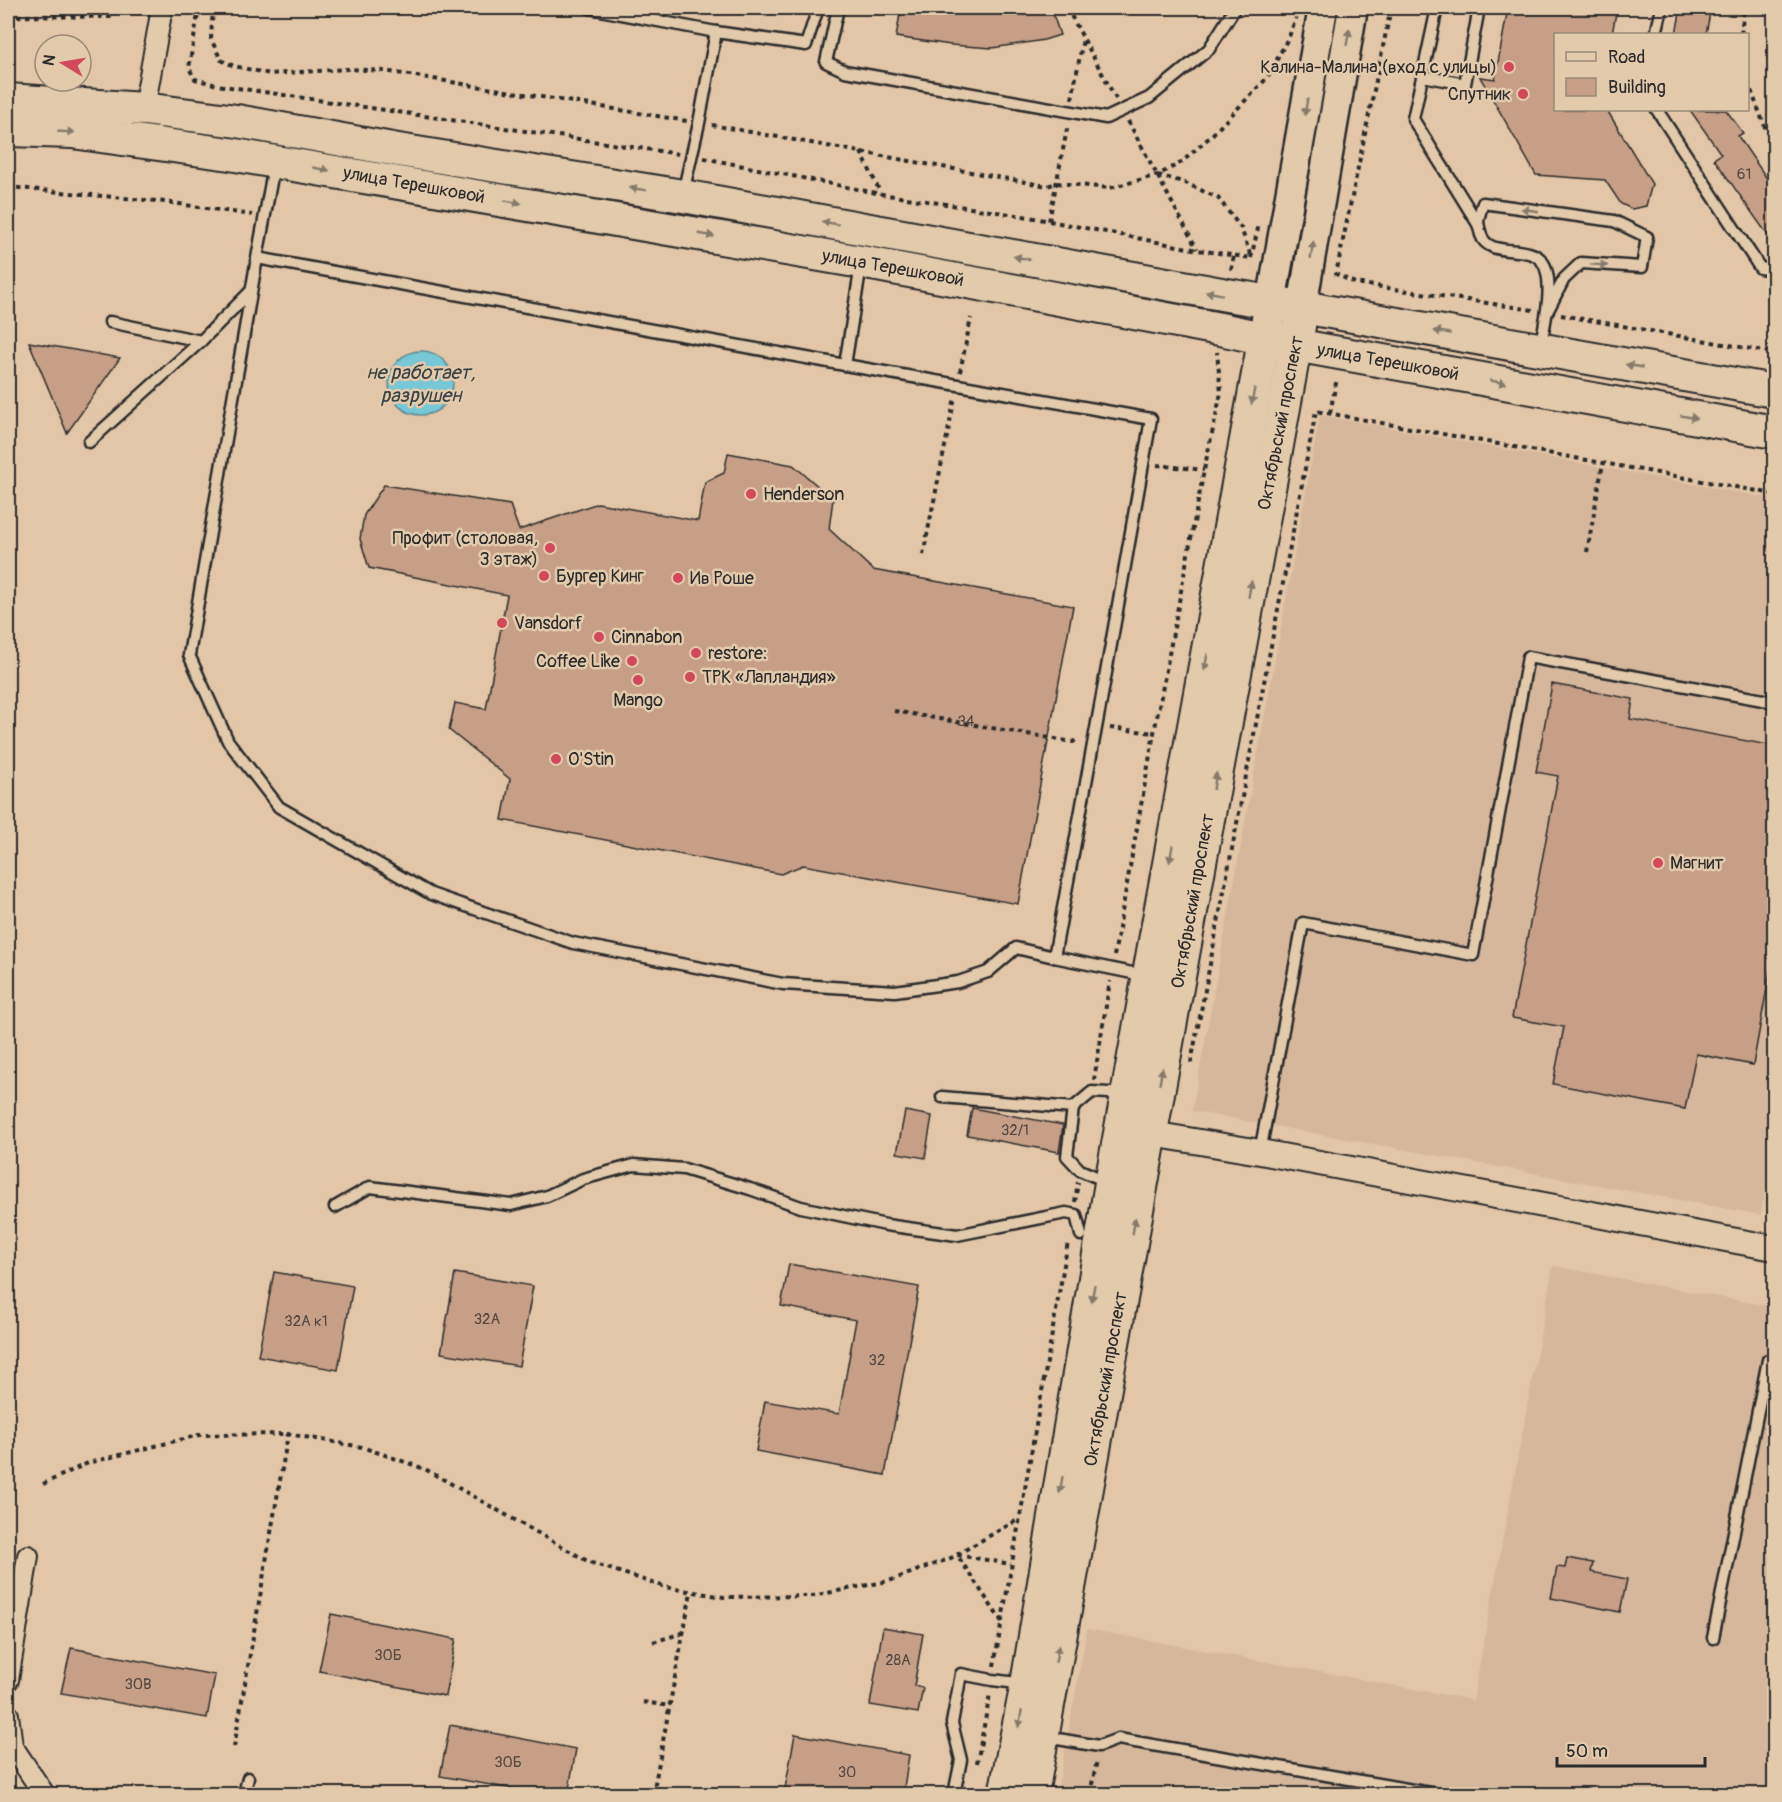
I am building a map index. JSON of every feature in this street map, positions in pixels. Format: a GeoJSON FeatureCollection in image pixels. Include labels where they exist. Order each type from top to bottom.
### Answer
{"type":"FeatureCollection","features":[{"type":"Feature","properties":{"kind":"main road","name":"Октябрьский проспект"},"geometry":{"type":"LineString","coordinates":[[1032,1794],[1136,1131],[1163,979],[1265,339],[1323,8]]}},
{"type":"Feature","properties":{"kind":"main road","name":"Октябрьский проспект"},"geometry":{"type":"LineString","coordinates":[[1005,1794],[1027,1684],[1091,1216],[1111,1183],[1136,1131],[1128,1094],[1163,979],[1295,345],[1353,8]]}},
{"type":"Feature","properties":{"kind":"main road","name":"улица Терешковой"},"geometry":{"type":"LineString","coordinates":[[8,100],[144,109],[237,121],[682,196],[1774,391]]}},
{"type":"Feature","properties":{"kind":"main road","name":"улица Терешковой"},"geometry":{"type":"LineString","coordinates":[[8,130],[72,132],[275,161],[861,262],[1295,345],[1774,432]]}},
{"type":"Feature","properties":{"kind":"street"},"geometry":{"type":"LineString","coordinates":[[144,109],[162,8]]}},
{"type":"Feature","properties":{"kind":"street"},"geometry":{"type":"LineString","coordinates":[[1136,1131],[1774,1248]]}},
{"type":"Feature","properties":{"kind":"street"},"geometry":{"type":"LineString","coordinates":[[8,1680],[28,1556]]}},
{"type":"Feature","properties":{"kind":"street"},"geometry":{"type":"LineString","coordinates":[[8,1715],[12,1746],[44,1794]]}},
{"type":"Feature","properties":{"kind":"lane"},"geometry":{"type":"LineString","coordinates":[[589,8],[716,32],[806,45],[818,8]]}},
{"type":"Feature","properties":{"kind":"lane"},"geometry":{"type":"LineString","coordinates":[[838,8],[826,62],[845,71],[1106,118],[1149,98],[1209,49],[1235,8]]}},
{"type":"Feature","properties":{"kind":"lane"},"geometry":{"type":"LineString","coordinates":[[1437,8],[1413,119],[1478,224],[1483,239],[1493,247],[1528,253],[1541,261],[1548,276],[1547,312],[1540,349]]}},
{"type":"Feature","properties":{"kind":"lane"},"geometry":{"type":"LineString","coordinates":[[1423,76],[1465,84],[1479,8]]}},
{"type":"Feature","properties":{"kind":"lane"},"geometry":{"type":"LineString","coordinates":[[1656,33],[1662,8]]}},
{"type":"Feature","properties":{"kind":"lane"},"geometry":{"type":"LineString","coordinates":[[682,196],[699,123],[716,32]]}},
{"type":"Feature","properties":{"kind":"lane"},"geometry":{"type":"LineString","coordinates":[[1658,111],[1760,268],[1774,270]]}},
{"type":"Feature","properties":{"kind":"lane"},"geometry":{"type":"LineString","coordinates":[[275,161],[256,258],[189,655],[228,741],[279,807],[431,894],[573,943],[771,982],[895,991],[958,982],[988,972],[1016,948],[1163,979]]}},
{"type":"Feature","properties":{"kind":"lane"},"geometry":{"type":"LineString","coordinates":[[1478,224],[1483,203],[1614,221],[1647,237],[1642,267],[1581,263],[1564,279],[1547,312]]}},
{"type":"Feature","properties":{"kind":"lane"},"geometry":{"type":"LineString","coordinates":[[256,258],[1151,418],[1054,957]]}},
{"type":"Feature","properties":{"kind":"lane"},"geometry":{"type":"LineString","coordinates":[[845,365],[861,262]]}},
{"type":"Feature","properties":{"kind":"lane"},"geometry":{"type":"LineString","coordinates":[[89,442],[201,341],[251,291]]}},
{"type":"Feature","properties":{"kind":"lane"},"geometry":{"type":"LineString","coordinates":[[110,322],[201,341]]}},
{"type":"Feature","properties":{"kind":"lane"},"geometry":{"type":"LineString","coordinates":[[1260,1152],[1303,923],[1473,955],[1528,657],[1774,702]]}},
{"type":"Feature","properties":{"kind":"lane"},"geometry":{"type":"LineString","coordinates":[[1111,1183],[1080,1170],[1067,1156],[1073,1108],[1092,1092],[1128,1094]]}},
{"type":"Feature","properties":{"kind":"lane"},"geometry":{"type":"LineString","coordinates":[[942,1097],[1073,1108]]}},
{"type":"Feature","properties":{"kind":"lane"},"geometry":{"type":"LineString","coordinates":[[335,1207],[370,1187],[510,1205],[547,1196],[583,1179],[634,1165],[684,1169],[801,1207],[886,1225],[957,1235],[1066,1214],[1091,1216]]}},
{"type":"Feature","properties":{"kind":"lane"},"geometry":{"type":"LineString","coordinates":[[1075,1234],[1091,1216]]}},
{"type":"Feature","properties":{"kind":"lane"},"geometry":{"type":"LineString","coordinates":[[1713,1638],[1768,1360],[1774,1361]]}},
{"type":"Feature","properties":{"kind":"lane"},"geometry":{"type":"LineString","coordinates":[[954,1794],[961,1760],[952,1723],[961,1674],[1027,1684]]}},
{"type":"Feature","properties":{"kind":"lane"},"geometry":{"type":"LineString","coordinates":[[1042,1736],[1099,1746],[1118,1738],[1436,1794]]}},
{"type":"Feature","properties":{"kind":"lane"},"geometry":{"type":"LineString","coordinates":[[244,1794],[248,1778]]}},
{"type":"Feature","properties":{"kind":"path"},"geometry":{"type":"LineString","coordinates":[[8,16],[113,17],[114,8]]}},
{"type":"Feature","properties":{"kind":"path"},"geometry":{"type":"LineString","coordinates":[[195,35],[199,8]]}},
{"type":"Feature","properties":{"kind":"path"},"geometry":{"type":"LineString","coordinates":[[213,8],[211,39],[221,60],[234,66],[270,74],[347,69],[385,71],[861,151],[1047,186],[1057,183],[1110,188],[1158,175],[1182,162],[1211,136],[1268,77],[1290,34],[1296,16]]}},
{"type":"Feature","properties":{"kind":"path"},"geometry":{"type":"LineString","coordinates":[[1067,8],[1198,250]]}},
{"type":"Feature","properties":{"kind":"path"},"geometry":{"type":"LineString","coordinates":[[1391,8],[1336,274],[1355,283],[1547,312],[1774,353]]}},
{"type":"Feature","properties":{"kind":"path"},"geometry":{"type":"LineString","coordinates":[[1741,33],[1744,8]]}},
{"type":"Feature","properties":{"kind":"path"},"geometry":{"type":"LineString","coordinates":[[1049,221],[1083,38]]}},
{"type":"Feature","properties":{"kind":"path"},"geometry":{"type":"LineString","coordinates":[[1749,85],[1774,151]]}},
{"type":"Feature","properties":{"kind":"path"},"geometry":{"type":"LineString","coordinates":[[861,151],[881,194]]}},
{"type":"Feature","properties":{"kind":"path"},"geometry":{"type":"LineString","coordinates":[[1158,175],[1183,182],[1218,198],[1241,228],[1251,258],[1234,256]]}},
{"type":"Feature","properties":{"kind":"path"},"geometry":{"type":"LineString","coordinates":[[8,188],[166,202],[264,217]]}},
{"type":"Feature","properties":{"kind":"path"},"geometry":{"type":"LineString","coordinates":[[922,555],[971,318]]}},
{"type":"Feature","properties":{"kind":"path"},"geometry":{"type":"LineString","coordinates":[[1159,709],[1204,470],[1221,393],[1217,349]]}},
{"type":"Feature","properties":{"kind":"path"},"geometry":{"type":"LineString","coordinates":[[1330,413],[1337,377]]}},
{"type":"Feature","properties":{"kind":"path"},"geometry":{"type":"LineString","coordinates":[[1191,1068],[1316,411],[1774,494]]}},
{"type":"Feature","properties":{"kind":"path"},"geometry":{"type":"LineString","coordinates":[[1143,463],[1204,470]]}},
{"type":"Feature","properties":{"kind":"path"},"geometry":{"type":"LineString","coordinates":[[1587,552],[1603,463]]}},
{"type":"Feature","properties":{"kind":"path"},"geometry":{"type":"LineString","coordinates":[[894,711],[1073,742],[1096,727],[1154,733]]}},
{"type":"Feature","properties":{"kind":"path"},"geometry":{"type":"LineString","coordinates":[[975,1772],[1019,1519],[1075,1234]]}},
{"type":"Feature","properties":{"kind":"path"},"geometry":{"type":"LineString","coordinates":[[43,1484],[88,1463],[199,1435],[288,1434],[362,1447],[425,1469],[589,1562],[665,1587],[724,1597],[812,1596],[889,1581],[957,1555],[1019,1519]]}},
{"type":"Feature","properties":{"kind":"path"},"geometry":{"type":"LineString","coordinates":[[234,1747],[288,1434]]}},
{"type":"Feature","properties":{"kind":"path"},"geometry":{"type":"LineString","coordinates":[[957,1555],[1011,1564]]}},
{"type":"Feature","properties":{"kind":"path"},"geometry":{"type":"LineString","coordinates":[[957,1555],[1002,1622]]}},
{"type":"Feature","properties":{"kind":"path"},"geometry":{"type":"LineString","coordinates":[[653,1794],[691,1592]]}},
{"type":"Feature","properties":{"kind":"path"},"geometry":{"type":"LineString","coordinates":[[653,1642],[684,1633]]}},
{"type":"Feature","properties":{"kind":"path"},"geometry":{"type":"LineString","coordinates":[[643,1702],[670,1706]]}},
{"type":"Feature","properties":{"kind":"path"},"geometry":{"type":"LineString","coordinates":[[1090,1794],[1099,1746]]}},
{"type":"Feature","properties":{"kind":"shaded area"},"geometry":{"type":"Polygon","coordinates":[[[1320,415],[1774,499],[1774,1144],[1761,1215],[1192,1111],[1320,415]]]}},
{"type":"Feature","properties":{"kind":"shaded area"},"geometry":{"type":"Polygon","coordinates":[[[1553,1266],[1774,1307],[1774,1794],[1057,1794],[1087,1629],[1473,1700],[1553,1266]]]}},
{"type":"Feature","properties":{"kind":"water","name":"не работает, разрушен"},"geometry":{"type":"Polygon","coordinates":[[[421,351],[433,353],[444,360],[451,371],[453,383],[451,395],[444,406],[433,413],[421,415],[409,413],[398,406],[391,395],[389,383],[391,371],[398,360],[409,353],[421,351]]]}},
{"type":"Feature","properties":{"kind":"building"},"geometry":{"type":"Polygon","coordinates":[[[901,8],[1051,8],[1060,35],[1044,40],[992,48],[896,37],[901,8]]]}},
{"type":"Feature","properties":{"kind":"building","name":"Спутник"},"geometry":{"type":"Polygon","coordinates":[[[1508,8],[1617,8],[1612,33],[1554,33],[1554,111],[1608,111],[1652,184],[1646,206],[1632,209],[1621,204],[1605,180],[1536,175],[1480,77],[1495,79],[1508,8]]]}},
{"type":"Feature","properties":{"kind":"building"},"geometry":{"type":"Polygon","coordinates":[[[1681,8],[1711,8],[1706,33],[1676,33],[1681,8]]]}},
{"type":"Feature","properties":{"kind":"building"},"geometry":{"type":"Polygon","coordinates":[[[1691,111],[1727,111],[1743,133],[1738,136],[1774,189],[1774,244],[1714,159],[1721,154],[1691,111]]]}},
{"type":"Feature","properties":{"kind":"building"},"geometry":{"type":"Polygon","coordinates":[[[29,342],[120,358],[67,433],[29,342]]]}},
{"type":"Feature","properties":{"kind":"building","name":"ТРК «Лапландия»"},"geometry":{"type":"Polygon","coordinates":[[[728,453],[793,465],[833,499],[829,529],[873,570],[1073,606],[1018,904],[803,865],[781,874],[502,820],[510,779],[449,730],[455,703],[486,709],[507,595],[369,568],[360,539],[364,515],[384,485],[510,505],[519,530],[598,503],[698,521],[705,482],[724,473],[728,453]]]}},
{"type":"Feature","properties":{"kind":"building","name":"Магнит"},"geometry":{"type":"Polygon","coordinates":[[[1552,684],[1633,699],[1630,719],[1774,746],[1774,950],[1753,1065],[1696,1054],[1685,1109],[1553,1084],[1564,1027],[1512,1018],[1558,776],[1536,772],[1552,684]]]}},
{"type":"Feature","properties":{"kind":"building"},"geometry":{"type":"Polygon","coordinates":[[[972,1108],[1063,1125],[1059,1152],[967,1135],[972,1108]]]}},
{"type":"Feature","properties":{"kind":"building"},"geometry":{"type":"Polygon","coordinates":[[[905,1111],[932,1116],[925,1158],[897,1153],[905,1111]]]}},
{"type":"Feature","properties":{"kind":"building"},"geometry":{"type":"Polygon","coordinates":[[[789,1264],[919,1287],[885,1475],[756,1451],[765,1401],[839,1414],[856,1320],[781,1306],[789,1264]]]}},
{"type":"Feature","properties":{"kind":"building"},"geometry":{"type":"Polygon","coordinates":[[[274,1272],[353,1286],[338,1370],[258,1356],[274,1272]]]}},
{"type":"Feature","properties":{"kind":"building"},"geometry":{"type":"Polygon","coordinates":[[[455,1273],[533,1286],[519,1366],[441,1353],[455,1273]]]}},
{"type":"Feature","properties":{"kind":"building"},"geometry":{"type":"Polygon","coordinates":[[[1567,1558],[1593,1563],[1591,1572],[1627,1579],[1620,1612],[1551,1598],[1557,1567],[1565,1568],[1567,1558]]]}},
{"type":"Feature","properties":{"kind":"building"},"geometry":{"type":"Polygon","coordinates":[[[331,1614],[456,1639],[445,1696],[319,1671],[331,1614]]]}},
{"type":"Feature","properties":{"kind":"building"},"geometry":{"type":"Polygon","coordinates":[[[883,1627],[923,1634],[914,1686],[923,1688],[918,1713],[870,1705],[883,1627]]]}},
{"type":"Feature","properties":{"kind":"building"},"geometry":{"type":"Polygon","coordinates":[[[71,1648],[215,1675],[207,1718],[61,1693],[71,1648]]]}},
{"type":"Feature","properties":{"kind":"building"},"geometry":{"type":"Polygon","coordinates":[[[450,1725],[576,1749],[568,1794],[541,1794],[440,1776],[450,1725]]]}},
{"type":"Feature","properties":{"kind":"building"},"geometry":{"type":"Polygon","coordinates":[[[795,1734],[909,1755],[903,1794],[784,1794],[795,1734]]]}},
{"type":"Feature","properties":{"kind":"place","name":"Калина-Малина (вход с улицы)"},"geometry":{"type":"Point","coordinates":[1509,67]}},
{"type":"Feature","properties":{"kind":"place","name":"Спутник"},"geometry":{"type":"Point","coordinates":[1523,94]}},
{"type":"Feature","properties":{"kind":"place","name":"Henderson"},"geometry":{"type":"Point","coordinates":[751,494]}},
{"type":"Feature","properties":{"kind":"place","name":"Профит (столовая, 3 этаж)"},"geometry":{"type":"Point","coordinates":[550,548]}},
{"type":"Feature","properties":{"kind":"place","name":"Бургер Кинг"},"geometry":{"type":"Point","coordinates":[544,576]}},
{"type":"Feature","properties":{"kind":"place","name":"Ив Роше"},"geometry":{"type":"Point","coordinates":[678,578]}},
{"type":"Feature","properties":{"kind":"place","name":"Vansdorf"},"geometry":{"type":"Point","coordinates":[502,623]}},
{"type":"Feature","properties":{"kind":"place","name":"Cinnabon"},"geometry":{"type":"Point","coordinates":[599,637]}},
{"type":"Feature","properties":{"kind":"place","name":"restore:"},"geometry":{"type":"Point","coordinates":[696,653]}},
{"type":"Feature","properties":{"kind":"place","name":"Coffee Like"},"geometry":{"type":"Point","coordinates":[632,661]}},
{"type":"Feature","properties":{"kind":"place","name":"ТРК «Лапландия»"},"geometry":{"type":"Point","coordinates":[690,677]}},
{"type":"Feature","properties":{"kind":"place","name":"Mango"},"geometry":{"type":"Point","coordinates":[638,680]}},
{"type":"Feature","properties":{"kind":"place","name":"O'Stin"},"geometry":{"type":"Point","coordinates":[556,759]}},
{"type":"Feature","properties":{"kind":"place","name":"Магнит"},"geometry":{"type":"Point","coordinates":[1658,863]}}]}
